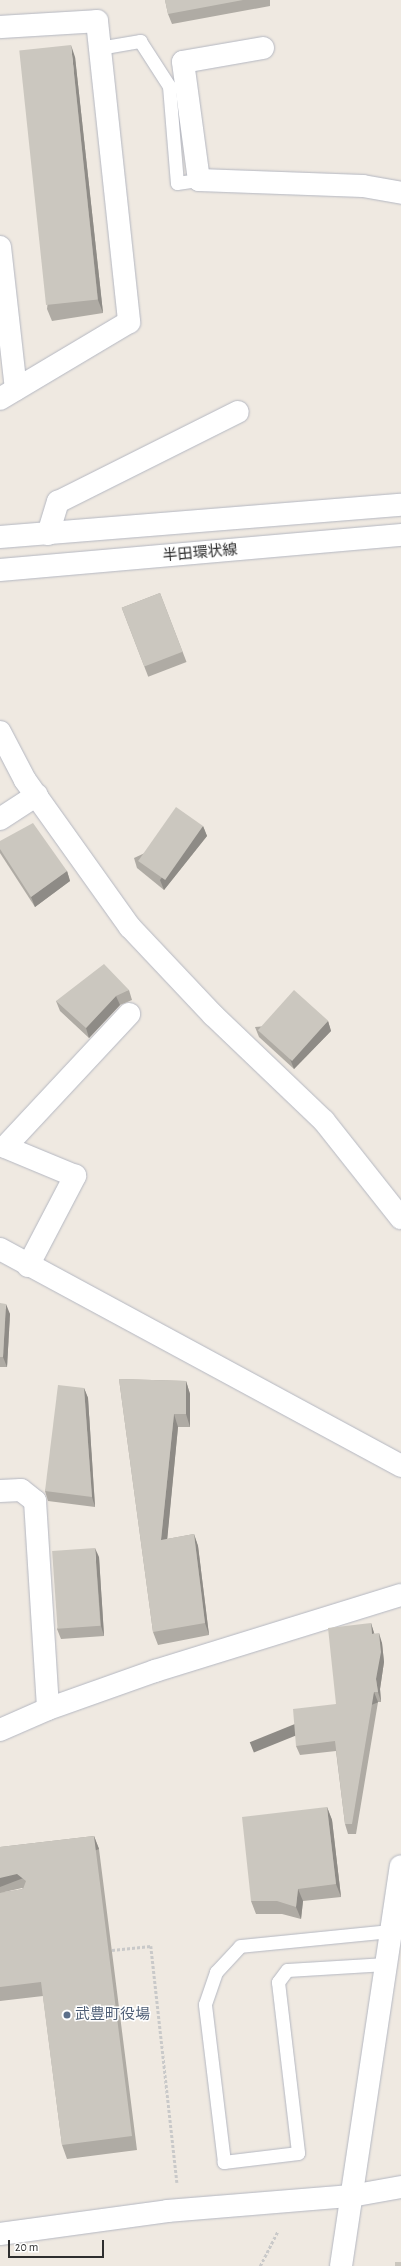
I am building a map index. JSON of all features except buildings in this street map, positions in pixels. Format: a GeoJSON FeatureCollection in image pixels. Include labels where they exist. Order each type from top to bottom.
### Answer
{"type":"FeatureCollection","features":[{"type":"Feature","properties":{"kind":"street"},"geometry":{"type":"LineString","coordinates":[[0,27],[97,21],[129,322],[8,394],[0,248]]}},
{"type":"Feature","properties":{"kind":"street"},"geometry":{"type":"LineString","coordinates":[[263,48],[183,62],[199,180],[363,186],[401,193]]}},
{"type":"Feature","properties":{"kind":"street"},"geometry":{"type":"LineString","coordinates":[[48,534],[58,502],[238,412]]}},
{"type":"Feature","properties":{"kind":"street","name":"半田環状線"},"geometry":{"type":"LineString","coordinates":[[0,537],[401,505]]}},
{"type":"Feature","properties":{"kind":"street","name":"半田環状線"},"geometry":{"type":"LineString","coordinates":[[0,570],[401,535]]}},
{"type":"Feature","properties":{"kind":"street"},"geometry":{"type":"LineString","coordinates":[[0,732],[25,780],[130,927],[213,1016],[324,1121],[401,1218]]}},
{"type":"Feature","properties":{"kind":"street"},"geometry":{"type":"LineString","coordinates":[[0,819],[37,795]]}},
{"type":"Feature","properties":{"kind":"street"},"geometry":{"type":"LineString","coordinates":[[28,1266],[75,1176],[5,1147],[129,1014]]}},
{"type":"Feature","properties":{"kind":"street"},"geometry":{"type":"LineString","coordinates":[[0,1249],[28,1266],[401,1466]]}},
{"type":"Feature","properties":{"kind":"street"},"geometry":{"type":"LineString","coordinates":[[0,1490],[21,1490],[35,1501],[48,1709]]}},
{"type":"Feature","properties":{"kind":"street"},"geometry":{"type":"LineString","coordinates":[[0,1730],[48,1709],[156,1671],[401,1595]]}},
{"type":"Feature","properties":{"kind":"street"},"geometry":{"type":"LineString","coordinates":[[341,2266],[400,1880]]}},
{"type":"Feature","properties":{"kind":"street"},"geometry":{"type":"LineString","coordinates":[[0,2234],[167,2210],[351,2196],[401,2187]]}},
{"type":"Feature","properties":{"kind":"lane"},"geometry":{"type":"LineString","coordinates":[[99,48],[140,41],[169,86],[177,183],[199,180]]}},
{"type":"Feature","properties":{"kind":"lane"},"geometry":{"type":"LineString","coordinates":[[386,1964],[286,1970],[278,1982],[298,2153],[224,2162],[205,2004],[216,1972],[240,1946],[391,1931]]}},
{"type":"Feature","properties":{"kind":"path"},"geometry":{"type":"LineString","coordinates":[[112,1950],[151,1946],[178,2189]]}},
{"type":"Feature","properties":{"kind":"path"},"geometry":{"type":"LineString","coordinates":[[260,2266],[280,2228]]}},
{"type":"Feature","properties":{"kind":"place","name":"武豊町役場"},"geometry":{"type":"Point","coordinates":[67,2015]}}]}
